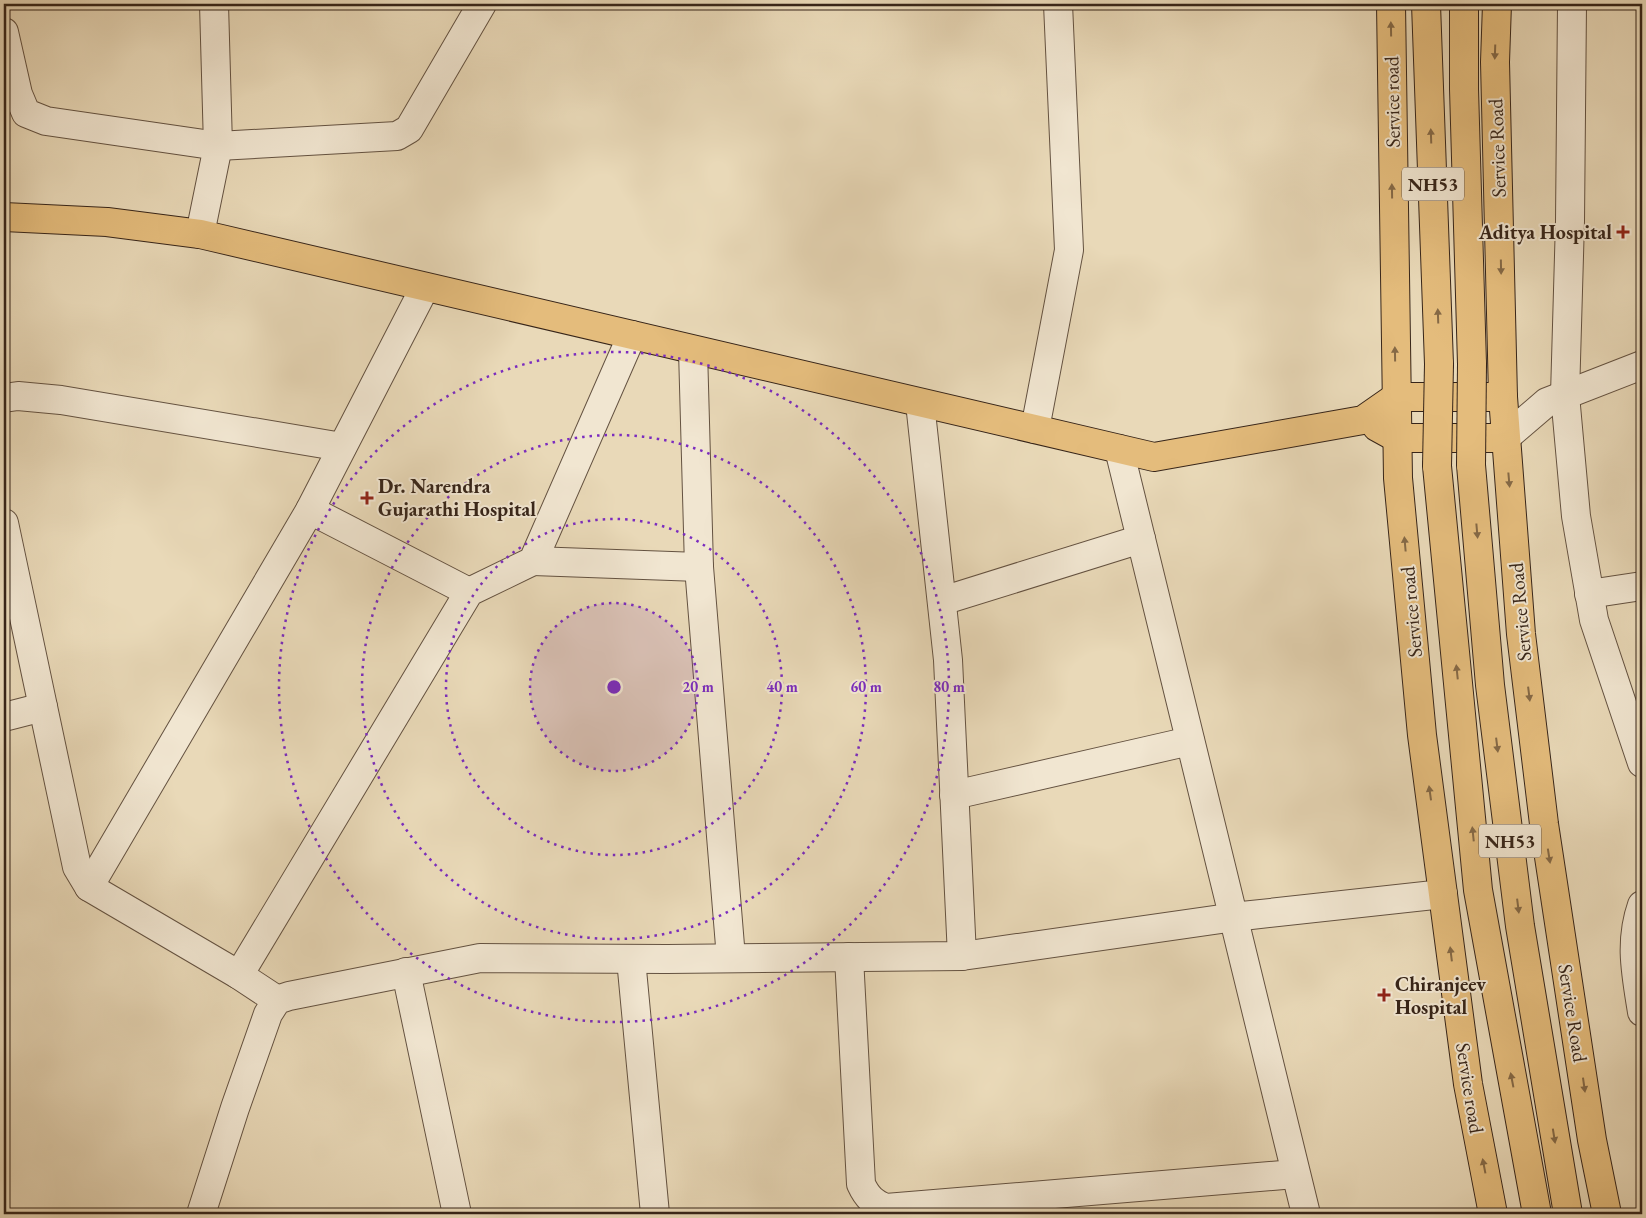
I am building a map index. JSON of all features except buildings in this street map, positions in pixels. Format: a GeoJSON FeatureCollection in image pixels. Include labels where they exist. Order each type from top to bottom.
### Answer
{"type":"FeatureCollection","features":[{"type":"Feature","properties":{"kind":"main road","name":"Service road"},"geometry":{"type":"LineString","coordinates":[[1391,4],[1398,478],[1422,735],[1468,1084],[1493,1214]]}},
{"type":"Feature","properties":{"kind":"main road","name":"NH53"},"geometry":{"type":"LineString","coordinates":[[1426,4],[1440,364],[1437,466],[1478,890],[1537,1214]]}},
{"type":"Feature","properties":{"kind":"main road","name":"NH53"},"geometry":{"type":"LineString","coordinates":[[1464,4],[1464,89],[1472,364],[1472,465],[1490,685],[1520,926],[1568,1214]]}},
{"type":"Feature","properties":{"kind":"main road","name":"Service Road"},"geometry":{"type":"LineString","coordinates":[[1497,4],[1495,62],[1505,438],[1522,634],[1544,824],[1592,1140],[1607,1214]]}},
{"type":"Feature","properties":{"kind":"main road"},"geometry":{"type":"LineString","coordinates":[[4,217],[107,222],[200,234],[1154,457],[1363,420],[1396,397],[1504,397]]}},
{"type":"Feature","properties":{"kind":"main road"},"geometry":{"type":"LineString","coordinates":[[1363,420],[1397,438],[1505,438]]}},
{"type":"Feature","properties":{"kind":"street"},"geometry":{"type":"LineString","coordinates":[[200,234],[218,146],[214,4]]}},
{"type":"Feature","properties":{"kind":"street"},"geometry":{"type":"LineString","coordinates":[[4,32],[18,94],[26,113],[46,121],[218,146],[397,136],[409,130],[482,4]]}},
{"type":"Feature","properties":{"kind":"street"},"geometry":{"type":"LineString","coordinates":[[1035,429],[1069,250],[1058,4]]}},
{"type":"Feature","properties":{"kind":"street"},"geometry":{"type":"LineString","coordinates":[[1572,4],[1570,221],[1565,395],[1576,516],[1594,620],[1642,763]]}},
{"type":"Feature","properties":{"kind":"street"},"geometry":{"type":"LineString","coordinates":[[89,887],[310,510],[425,287]]}},
{"type":"Feature","properties":{"kind":"street"},"geometry":{"type":"LineString","coordinates":[[533,561],[632,335]]}},
{"type":"Feature","properties":{"kind":"street"},"geometry":{"type":"LineString","coordinates":[[693,350],[699,567],[731,958]]}},
{"type":"Feature","properties":{"kind":"street"},"geometry":{"type":"LineString","coordinates":[[1505,438],[1547,402],[1642,365]]}},
{"type":"Feature","properties":{"kind":"street"},"geometry":{"type":"LineString","coordinates":[[4,398],[18,396],[61,400],[342,448]]}},
{"type":"Feature","properties":{"kind":"street"},"geometry":{"type":"LineString","coordinates":[[1504,397],[1530,418]]}},
{"type":"Feature","properties":{"kind":"street"},"geometry":{"type":"LineString","coordinates":[[920,402],[948,660],[962,956]]}},
{"type":"Feature","properties":{"kind":"street"},"geometry":{"type":"LineString","coordinates":[[1120,449],[1232,918],[1306,1214]]}},
{"type":"Feature","properties":{"kind":"street"},"geometry":{"type":"LineString","coordinates":[[310,510],[469,592]]}},
{"type":"Feature","properties":{"kind":"street"},"geometry":{"type":"LineString","coordinates":[[4,523],[78,867],[89,887],[239,974],[276,1000]]}},
{"type":"Feature","properties":{"kind":"street"},"geometry":{"type":"LineString","coordinates":[[942,601],[1141,539]]}},
{"type":"Feature","properties":{"kind":"street"},"geometry":{"type":"LineString","coordinates":[[239,974],[469,592],[533,561],[699,567]]}},
{"type":"Feature","properties":{"kind":"street"},"geometry":{"type":"LineString","coordinates":[[1589,594],[1642,586]]}},
{"type":"Feature","properties":{"kind":"street"},"geometry":{"type":"LineString","coordinates":[[1620,693],[1642,722]]}},
{"type":"Feature","properties":{"kind":"street"},"geometry":{"type":"LineString","coordinates":[[4,717],[44,707]]}},
{"type":"Feature","properties":{"kind":"street"},"geometry":{"type":"LineString","coordinates":[[954,795],[1190,741]]}},
{"type":"Feature","properties":{"kind":"street"},"geometry":{"type":"LineString","coordinates":[[201,1214],[268,1014],[276,1000],[289,996],[480,958],[631,959],[962,956],[1232,918],[1443,894]]}},
{"type":"Feature","properties":{"kind":"street"},"geometry":{"type":"LineString","coordinates":[[1642,905],[1635,926],[1635,963],[1642,1012]]}},
{"type":"Feature","properties":{"kind":"street"},"geometry":{"type":"LineString","coordinates":[[849,957],[861,1184],[868,1198],[877,1205],[886,1208],[1295,1174]]}},
{"type":"Feature","properties":{"kind":"street"},"geometry":{"type":"LineString","coordinates":[[631,959],[655,1214]]}},
{"type":"Feature","properties":{"kind":"street"},"geometry":{"type":"LineString","coordinates":[[406,972],[457,1214]]}},
{"type":"Feature","properties":{"kind":"place","name":"Aditya Hospital"},"geometry":{"type":"Point","coordinates":[1623,232]}},
{"type":"Feature","properties":{"kind":"place","name":"Dr. Narendra Gujarathi Hospital"},"geometry":{"type":"Point","coordinates":[367,498]}},
{"type":"Feature","properties":{"kind":"place","name":"Chiranjeev Hospital"},"geometry":{"type":"Point","coordinates":[1384,995]}}]}
